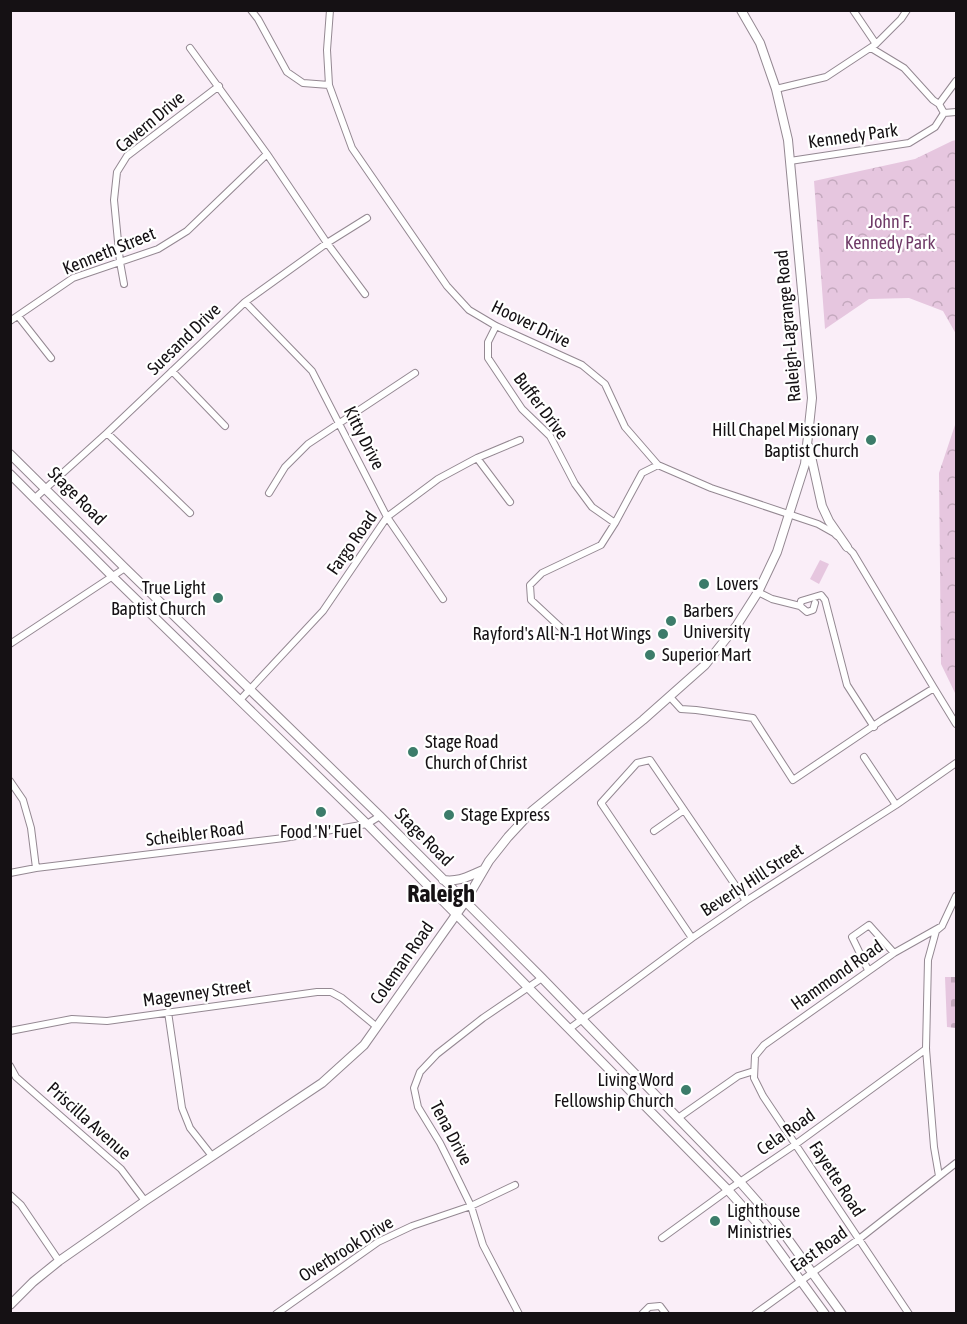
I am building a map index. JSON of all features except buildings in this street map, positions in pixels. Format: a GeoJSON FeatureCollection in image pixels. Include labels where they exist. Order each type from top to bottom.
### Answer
{"type":"FeatureCollection","features":[{"type":"Feature","properties":{"kind":"main road","name":"Raleigh-Lagrange Road"},"geometry":{"type":"LineString","coordinates":[[741,10],[758,39],[776,89],[788,140],[790,160],[812,399],[805,464],[790,514]]}},
{"type":"Feature","properties":{"kind":"main road"},"geometry":{"type":"LineString","coordinates":[[808,439],[822,506],[847,547]]}},
{"type":"Feature","properties":{"kind":"main road","name":"Stage Road"},"geometry":{"type":"LineString","coordinates":[[10,454],[380,816],[542,978],[740,1182],[777,1224],[842,1314]]}},
{"type":"Feature","properties":{"kind":"main road","name":"Stage Road"},"geometry":{"type":"LineString","coordinates":[[10,474],[367,824],[728,1190],[766,1233],[825,1314]]}},
{"type":"Feature","properties":{"kind":"main road","name":"Coleman Road"},"geometry":{"type":"LineString","coordinates":[[10,1305],[59,1261],[322,1083],[364,1045],[508,837],[533,810],[670,697],[705,664],[737,625],[758,592],[777,552],[790,514]]}},
{"type":"Feature","properties":{"kind":"main road"},"geometry":{"type":"LineString","coordinates":[[443,880],[461,880],[483,870]]}},
{"type":"Feature","properties":{"kind":"street"},"geometry":{"type":"LineString","coordinates":[[251,10],[287,72],[303,83],[329,85]]}},
{"type":"Feature","properties":{"kind":"street","name":"Hoover Drive"},"geometry":{"type":"LineString","coordinates":[[330,10],[327,50],[329,85],[352,148],[447,286],[469,310],[496,326],[582,365],[605,384],[625,427],[658,465],[711,488],[790,514]]}},
{"type":"Feature","properties":{"kind":"street"},"geometry":{"type":"LineString","coordinates":[[853,10],[873,46],[904,68],[939,104],[944,113],[957,112]]}},
{"type":"Feature","properties":{"kind":"street"},"geometry":{"type":"LineString","coordinates":[[776,89],[826,77],[873,46],[901,19],[907,10]]}},
{"type":"Feature","properties":{"kind":"street"},"geometry":{"type":"LineString","coordinates":[[190,48],[267,154],[327,243],[366,294]]}},
{"type":"Feature","properties":{"kind":"street"},"geometry":{"type":"LineString","coordinates":[[939,104],[957,81]]}},
{"type":"Feature","properties":{"kind":"street","name":"Cavern Drive"},"geometry":{"type":"LineString","coordinates":[[124,284],[114,200],[117,172],[127,156],[219,86]]}},
{"type":"Feature","properties":{"kind":"street","name":"Kennedy Park"},"geometry":{"type":"LineString","coordinates":[[790,160],[909,143],[935,127],[944,113]]}},
{"type":"Feature","properties":{"kind":"street","name":"Kenneth Street"},"geometry":{"type":"LineString","coordinates":[[10,321],[73,278],[159,249],[187,231],[267,154]]}},
{"type":"Feature","properties":{"kind":"street","name":"Suesand Drive"},"geometry":{"type":"LineString","coordinates":[[35,498],[107,433],[244,302],[327,243],[367,218]]}},
{"type":"Feature","properties":{"kind":"street","name":"Kitty Drive"},"geometry":{"type":"LineString","coordinates":[[244,302],[312,371],[387,517],[443,599]]}},
{"type":"Feature","properties":{"kind":"street"},"geometry":{"type":"LineString","coordinates":[[18,316],[51,358]]}},
{"type":"Feature","properties":{"kind":"street","name":"Buffer Drive"},"geometry":{"type":"LineString","coordinates":[[496,326],[488,342],[488,358],[522,409],[550,436],[575,484],[592,507],[615,523]]}},
{"type":"Feature","properties":{"kind":"street"},"geometry":{"type":"LineString","coordinates":[[172,371],[225,426]]}},
{"type":"Feature","properties":{"kind":"street"},"geometry":{"type":"LineString","coordinates":[[269,493],[285,467],[308,444],[415,373]]}},
{"type":"Feature","properties":{"kind":"street"},"geometry":{"type":"LineString","coordinates":[[107,433],[190,513]]}},
{"type":"Feature","properties":{"kind":"street","name":"Fargo Road"},"geometry":{"type":"LineString","coordinates":[[240,700],[323,611],[387,517],[438,479],[477,458],[520,440]]}},
{"type":"Feature","properties":{"kind":"street"},"geometry":{"type":"LineString","coordinates":[[477,458],[510,502]]}},
{"type":"Feature","properties":{"kind":"street"},"geometry":{"type":"LineString","coordinates":[[560,627],[531,600],[530,585],[542,573],[601,545],[642,473],[658,465]]}},
{"type":"Feature","properties":{"kind":"street"},"geometry":{"type":"LineString","coordinates":[[790,514],[818,524],[834,533],[853,554],[957,724]]}},
{"type":"Feature","properties":{"kind":"street"},"geometry":{"type":"LineString","coordinates":[[10,644],[125,568]]}},
{"type":"Feature","properties":{"kind":"street"},"geometry":{"type":"LineString","coordinates":[[758,592],[772,599],[800,606],[807,612],[813,609],[815,603],[825,600]]}},
{"type":"Feature","properties":{"kind":"street"},"geometry":{"type":"LineString","coordinates":[[800,606],[801,601],[821,595],[825,600],[847,685],[874,727]]}},
{"type":"Feature","properties":{"kind":"street"},"geometry":{"type":"LineString","coordinates":[[670,697],[681,709],[753,718],[793,780],[934,688]]}},
{"type":"Feature","properties":{"kind":"street"},"geometry":{"type":"LineString","coordinates":[[864,757],[896,805]]}},
{"type":"Feature","properties":{"kind":"street"},"geometry":{"type":"LineString","coordinates":[[692,938],[601,803],[637,763],[650,760],[746,901]]}},
{"type":"Feature","properties":{"kind":"street","name":"Beverly Hill Street"},"geometry":{"type":"LineString","coordinates":[[569,1029],[692,938],[957,763]]}},
{"type":"Feature","properties":{"kind":"street"},"geometry":{"type":"LineString","coordinates":[[10,781],[24,800],[31,828],[36,868]]}},
{"type":"Feature","properties":{"kind":"street"},"geometry":{"type":"LineString","coordinates":[[654,831],[684,810]]}},
{"type":"Feature","properties":{"kind":"street","name":"Scheibler Road"},"geometry":{"type":"LineString","coordinates":[[10,873],[284,838],[367,824],[380,816]]}},
{"type":"Feature","properties":{"kind":"street"},"geometry":{"type":"LineString","coordinates":[[939,1176],[934,1147],[926,1049],[928,960],[936,931],[942,926],[957,896]]}},
{"type":"Feature","properties":{"kind":"street"},"geometry":{"type":"LineString","coordinates":[[868,970],[852,937],[869,925],[894,953]]}},
{"type":"Feature","properties":{"kind":"street","name":"Hammond Road"},"geometry":{"type":"LineString","coordinates":[[755,1056],[764,1045],[868,970],[942,926]]}},
{"type":"Feature","properties":{"kind":"street","name":"Tena Drive"},"geometry":{"type":"LineString","coordinates":[[519,1314],[483,1245],[471,1206],[440,1143],[418,1107],[414,1088],[420,1072],[437,1054],[483,1018],[542,978]]}},
{"type":"Feature","properties":{"kind":"street","name":"Magevney Street"},"geometry":{"type":"LineString","coordinates":[[10,1030],[72,1019],[107,1021],[316,992],[331,992],[342,998],[377,1027]]}},
{"type":"Feature","properties":{"kind":"street"},"geometry":{"type":"LineString","coordinates":[[168,1012],[182,1108],[190,1128],[212,1156]]}},
{"type":"Feature","properties":{"kind":"street","name":"Cela Road"},"geometry":{"type":"LineString","coordinates":[[662,1238],[926,1049]]}},
{"type":"Feature","properties":{"kind":"street","name":"Fayette Road"},"geometry":{"type":"LineString","coordinates":[[755,1056],[754,1078],[763,1096],[909,1314]]}},
{"type":"Feature","properties":{"kind":"street","name":"Priscilla Avenue"},"geometry":{"type":"LineString","coordinates":[[10,1066],[16,1077],[121,1169],[145,1201]]}},
{"type":"Feature","properties":{"kind":"street"},"geometry":{"type":"LineString","coordinates":[[678,1119],[738,1076],[754,1071]]}},
{"type":"Feature","properties":{"kind":"street","name":"East Road"},"geometry":{"type":"LineString","coordinates":[[755,1314],[859,1239],[957,1163]]}},
{"type":"Feature","properties":{"kind":"street","name":"Overbrook Drive"},"geometry":{"type":"LineString","coordinates":[[276,1314],[378,1242],[412,1226],[471,1206],[515,1185]]}},
{"type":"Feature","properties":{"kind":"street"},"geometry":{"type":"LineString","coordinates":[[10,1195],[21,1205],[59,1261]]}},
{"type":"Feature","properties":{"kind":"street"},"geometry":{"type":"LineString","coordinates":[[642,1314],[649,1307],[660,1305],[666,1314]]}},
{"type":"Feature","properties":{"kind":"green space","name":"John F. Kennedy Park"},"geometry":{"type":"Polygon","coordinates":[[[956,140],[956,334],[943,311],[909,298],[869,299],[825,329],[814,181],[915,159],[956,140]]]}},
{"type":"Feature","properties":{"kind":"green space"},"geometry":{"type":"Polygon","coordinates":[[[956,422],[956,695],[941,664],[939,473],[956,422]]]}},
{"type":"Feature","properties":{"kind":"green space"},"geometry":{"type":"Polygon","coordinates":[[[820,560],[829,564],[819,584],[810,579],[820,560]]]}},
{"type":"Feature","properties":{"kind":"green space"},"geometry":{"type":"Polygon","coordinates":[[[945,977],[956,977],[956,1028],[947,1027],[945,977]]]}},
{"type":"Feature","properties":{"kind":"place","name":"Hill Chapel Missionary Baptist Church"},"geometry":{"type":"Point","coordinates":[871,440]}},
{"type":"Feature","properties":{"kind":"place","name":"Lovers"},"geometry":{"type":"Point","coordinates":[704,584]}},
{"type":"Feature","properties":{"kind":"place","name":"True Light Baptist Church"},"geometry":{"type":"Point","coordinates":[218,598]}},
{"type":"Feature","properties":{"kind":"place","name":"Barbers University"},"geometry":{"type":"Point","coordinates":[671,621]}},
{"type":"Feature","properties":{"kind":"place","name":"Rayford's All-N-1 Hot Wings"},"geometry":{"type":"Point","coordinates":[663,634]}},
{"type":"Feature","properties":{"kind":"place","name":"Superior Mart"},"geometry":{"type":"Point","coordinates":[650,655]}},
{"type":"Feature","properties":{"kind":"place","name":"Stage Road Church of Christ"},"geometry":{"type":"Point","coordinates":[413,752]}},
{"type":"Feature","properties":{"kind":"place","name":"Food 'N' Fuel"},"geometry":{"type":"Point","coordinates":[321,812]}},
{"type":"Feature","properties":{"kind":"place","name":"Stage Express"},"geometry":{"type":"Point","coordinates":[449,815]}},
{"type":"Feature","properties":{"kind":"place","name":"Living Word Fellowship Church"},"geometry":{"type":"Point","coordinates":[686,1090]}},
{"type":"Feature","properties":{"kind":"place","name":"Lighthouse Ministries"},"geometry":{"type":"Point","coordinates":[715,1221]}},
{"type":"Feature","properties":{"kind":"district","name":"Raleigh"},"geometry":{"type":"Point","coordinates":[441,894]}}]}
